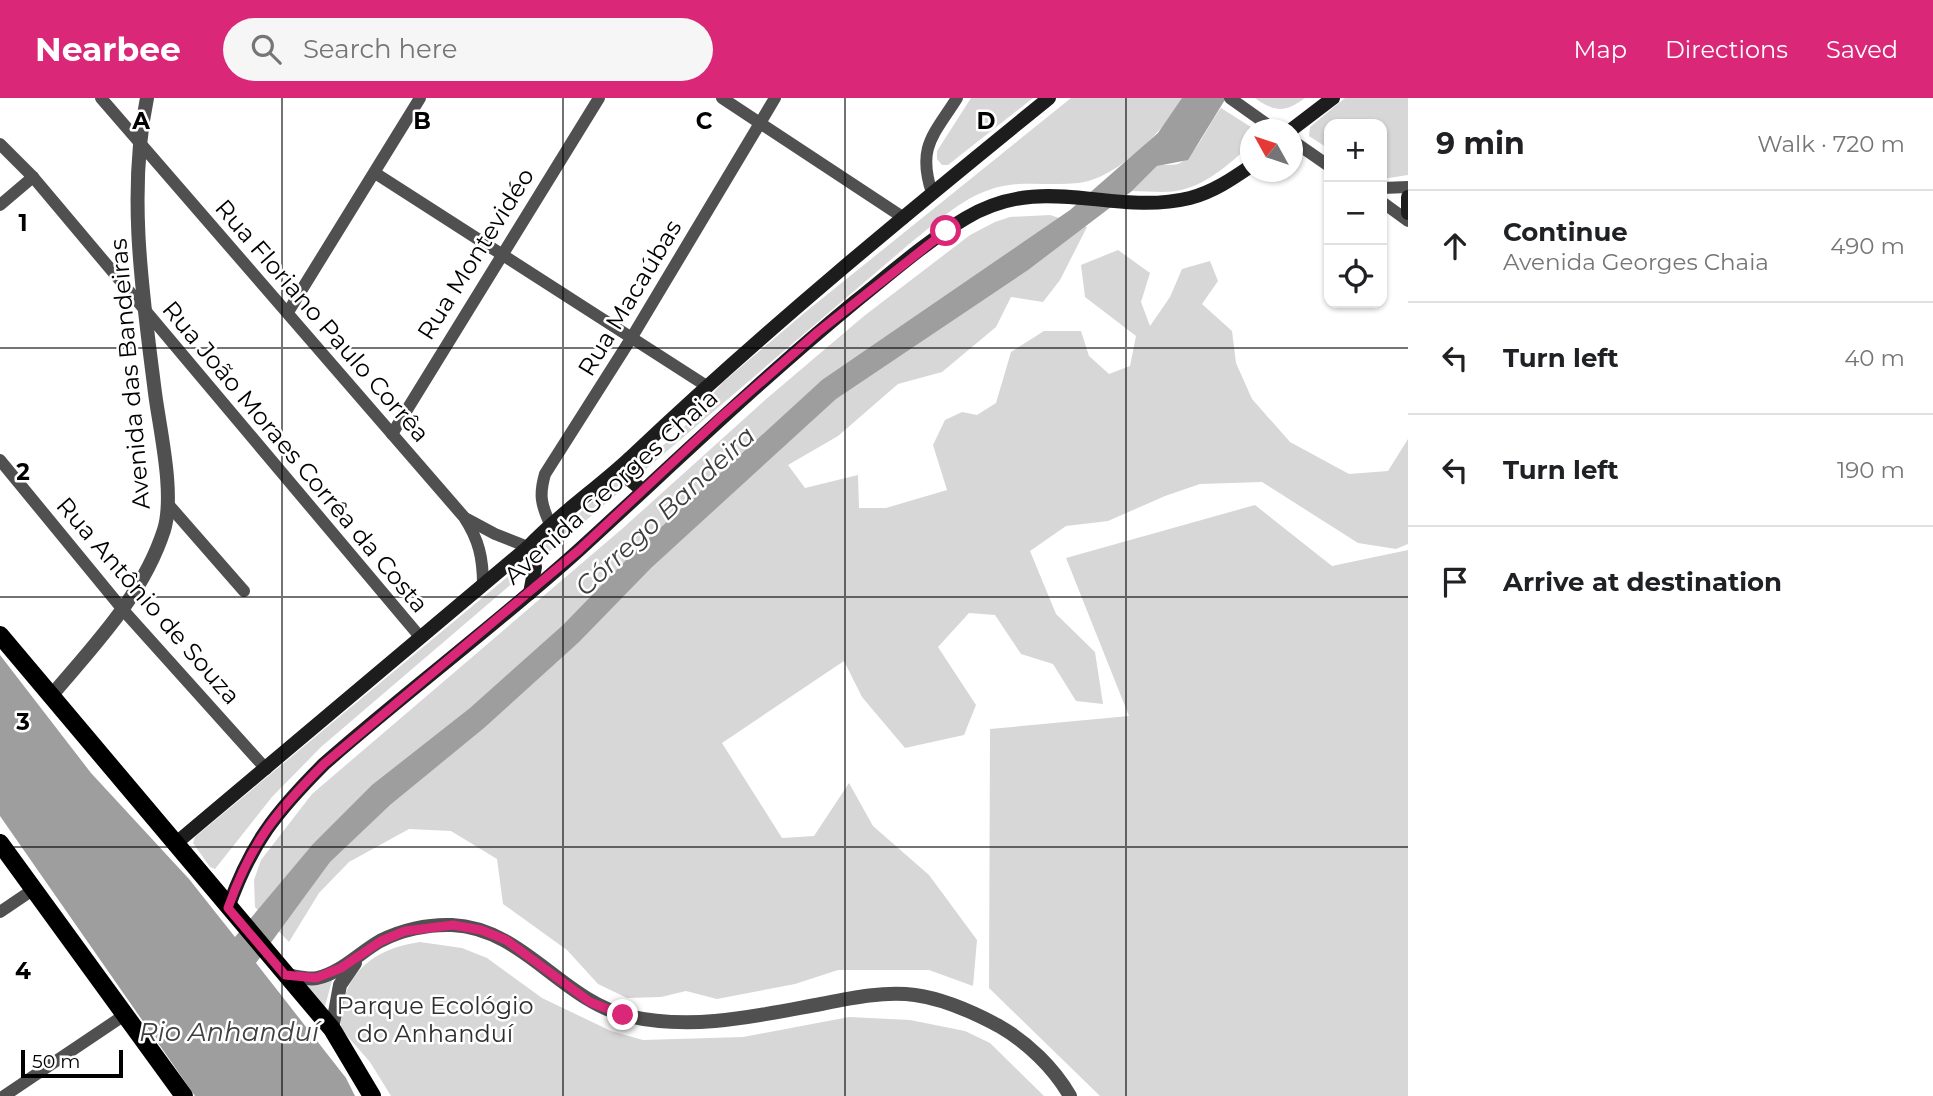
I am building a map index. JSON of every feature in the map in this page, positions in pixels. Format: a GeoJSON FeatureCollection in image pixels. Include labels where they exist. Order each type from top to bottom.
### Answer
{"type":"FeatureCollection","features":[{"type":"Feature","properties":{"kind":"main road","name":"Avenida Georges Chaia"},"geometry":{"type":"LineString","coordinates":[[175,844],[528,547],[550,524],[629,459],[705,385],[834,273],[1049,98]]}},
{"type":"Feature","properties":{"kind":"main road"},"geometry":{"type":"LineString","coordinates":[[1303,121],[1333,98]]}},
{"type":"Feature","properties":{"kind":"main road","name":"Avenida Georges Chaia"},"geometry":{"type":"LineString","coordinates":[[228,908],[244,864],[256,842],[296,792],[342,748],[530,593],[818,332],[946,231],[989,206],[1014,198],[1074,195],[1136,203],[1191,198],[1222,185],[1240,173]]}},
{"type":"Feature","properties":{"kind":"main road"},"geometry":{"type":"LineString","coordinates":[[1408,197],[1408,213]]}},
{"type":"Feature","properties":{"kind":"main road"},"geometry":{"type":"LineString","coordinates":[[629,459],[629,479],[642,490]]}},
{"type":"Feature","properties":{"kind":"main road"},"geometry":{"type":"LineString","coordinates":[[528,547],[535,567],[530,593]]}},
{"type":"Feature","properties":{"kind":"main road"},"geometry":{"type":"LineString","coordinates":[[0,635],[332,1029],[372,1096]]}},
{"type":"Feature","properties":{"kind":"main road"},"geometry":{"type":"LineString","coordinates":[[0,843],[184,1096]]}},
{"type":"Feature","properties":{"kind":"street","name":"Rua Floriano Paulo Corrêa"},"geometry":{"type":"LineString","coordinates":[[101,98],[464,517],[480,546],[483,585]]}},
{"type":"Feature","properties":{"kind":"street","name":"Avenida das Bandeiras"},"geometry":{"type":"LineString","coordinates":[[52,695],[124,611],[164,528],[167,503],[145,310],[138,142],[147,98]]}},
{"type":"Feature","properties":{"kind":"street"},"geometry":{"type":"LineString","coordinates":[[288,312],[420,98]]}},
{"type":"Feature","properties":{"kind":"street","name":"Rua Montevidéo"},"geometry":{"type":"LineString","coordinates":[[392,434],[501,252],[599,98]]}},
{"type":"Feature","properties":{"kind":"street"},"geometry":{"type":"LineString","coordinates":[[722,98],[904,218]]}},
{"type":"Feature","properties":{"kind":"street","name":"Rua Macaúbas"},"geometry":{"type":"LineString","coordinates":[[550,524],[541,503],[540,492],[545,474],[632,337],[775,98]]}},
{"type":"Feature","properties":{"kind":"street"},"geometry":{"type":"LineString","coordinates":[[932,193],[925,174],[926,152],[957,98]]}},
{"type":"Feature","properties":{"kind":"street"},"geometry":{"type":"LineString","coordinates":[[1230,98],[1260,119]]}},
{"type":"Feature","properties":{"kind":"street","name":"Rua João Moraes Corrêa da Costa"},"geometry":{"type":"LineString","coordinates":[[0,144],[33,177],[421,638]]}},
{"type":"Feature","properties":{"kind":"street"},"geometry":{"type":"LineString","coordinates":[[1303,148],[1324,163]]}},
{"type":"Feature","properties":{"kind":"street"},"geometry":{"type":"LineString","coordinates":[[376,173],[705,385]]}},
{"type":"Feature","properties":{"kind":"street"},"geometry":{"type":"LineString","coordinates":[[0,205],[33,177]]}},
{"type":"Feature","properties":{"kind":"street"},"geometry":{"type":"LineString","coordinates":[[1387,188],[1408,187]]}},
{"type":"Feature","properties":{"kind":"street"},"geometry":{"type":"LineString","coordinates":[[1387,205],[1408,220]]}},
{"type":"Feature","properties":{"kind":"street","name":"Rua Antônio de Souza"},"geometry":{"type":"LineString","coordinates":[[0,460],[124,611],[266,769]]}},
{"type":"Feature","properties":{"kind":"street"},"geometry":{"type":"LineString","coordinates":[[167,503],[244,591]]}},
{"type":"Feature","properties":{"kind":"street"},"geometry":{"type":"LineString","coordinates":[[464,517],[495,534],[528,547]]}},
{"type":"Feature","properties":{"kind":"street"},"geometry":{"type":"LineString","coordinates":[[0,912],[34,889]]}},
{"type":"Feature","properties":{"kind":"street"},"geometry":{"type":"LineString","coordinates":[[285,975],[316,978],[341,968],[362,953],[405,931],[453,925],[481,930],[506,940],[590,1002],[623,1015],[656,1022],[703,1023],[842,1000],[915,995],[946,1002],[1006,1031],[1052,1071],[1070,1096]]}},
{"type":"Feature","properties":{"kind":"street"},"geometry":{"type":"LineString","coordinates":[[332,1029],[340,985],[362,953]]}},
{"type":"Feature","properties":{"kind":"street"},"geometry":{"type":"LineString","coordinates":[[4,1096],[126,1014]]}},
{"type":"Feature","properties":{"kind":"green space"},"geometry":{"type":"Polygon","coordinates":[[[971,98],[1033,98],[948,165],[942,165],[937,159],[937,151],[971,98]]]}},
{"type":"Feature","properties":{"kind":"green space"},"geometry":{"type":"Polygon","coordinates":[[[1071,98],[1185,98],[1152,138],[1124,163],[1108,173],[1078,183],[1022,184],[989,190],[964,202],[908,245],[321,747],[272,797],[215,869],[210,867],[193,843],[195,837],[542,548],[613,482],[639,467],[687,424],[722,383],[803,314],[1071,98]]]}},
{"type":"Feature","properties":{"kind":"green space"},"geometry":{"type":"Polygon","coordinates":[[[1255,98],[1305,98],[1280,109],[1255,98]]]}},
{"type":"Feature","properties":{"kind":"green space"},"geometry":{"type":"Polygon","coordinates":[[[1345,98],[1408,98],[1408,175],[1387,178],[1387,119],[1324,119],[1324,146],[1309,136],[1310,127],[1345,98]]]}},
{"type":"Feature","properties":{"kind":"green space"},"geometry":{"type":"Polygon","coordinates":[[[1221,108],[1240,120],[1240,154],[1207,179],[1186,189],[1171,192],[1132,191],[1157,166],[1178,164],[1186,160],[1221,108]]]}},
{"type":"Feature","properties":{"kind":"green space"},"geometry":{"type":"Polygon","coordinates":[[[1050,215],[1087,227],[1060,280],[1043,302],[1011,297],[996,327],[942,372],[898,384],[838,436],[788,465],[805,488],[858,475],[859,508],[886,508],[947,490],[933,445],[945,420],[962,412],[977,415],[996,403],[1011,352],[1044,331],[1081,331],[1089,356],[1109,374],[1130,366],[1136,336],[1085,297],[1081,265],[1118,250],[1150,273],[1141,302],[1150,326],[1170,297],[1182,269],[1210,261],[1218,281],[1202,304],[1232,331],[1236,363],[1252,399],[1290,442],[1349,474],[1388,471],[1408,439],[1408,544],[1396,549],[1358,543],[1262,482],[1200,484],[1108,521],[1066,526],[1030,551],[1056,614],[1095,652],[1103,704],[1076,701],[1053,664],[1021,654],[995,615],[969,613],[938,647],[976,705],[964,735],[905,748],[862,697],[844,661],[722,743],[782,838],[814,836],[849,783],[873,826],[929,875],[977,940],[973,986],[929,970],[838,970],[795,984],[717,999],[686,991],[661,997],[627,998],[598,984],[567,950],[503,904],[497,859],[451,831],[409,829],[349,862],[319,893],[289,942],[255,907],[254,880],[261,860],[312,794],[623,528],[765,400],[864,316],[970,235],[1010,217],[1050,215]]]}},
{"type":"Feature","properties":{"kind":"green space"},"geometry":{"type":"Polygon","coordinates":[[[1255,505],[1332,566],[1408,550],[1408,1096],[1100,1096],[989,988],[990,729],[1129,716],[1066,558],[1255,505]]]}},
{"type":"Feature","properties":{"kind":"green space","name":"Parque Ecológio do Anhanduí"},"geometry":{"type":"Polygon","coordinates":[[[420,942],[462,948],[487,958],[542,998],[611,1031],[643,1040],[743,1037],[849,1017],[910,1020],[965,1031],[990,1043],[1044,1096],[391,1096],[370,1062],[341,1029],[345,994],[352,980],[373,959],[386,951],[420,942]]]}},
{"type":"Feature","properties":{"kind":"green space"},"geometry":{"type":"Polygon","coordinates":[[[333,977],[324,1010],[304,982],[333,977]]]}},
{"type":"Feature","properties":{"kind":"water","name":"Rio Anhanduí"},"geometry":{"type":"Polygon","coordinates":[[[1182,98],[1226,98],[1188,160],[1157,166],[1132,191],[1028,270],[836,399],[651,568],[579,642],[484,728],[390,805],[330,862],[256,963],[346,1078],[355,1096],[195,1096],[0,816],[0,655],[91,773],[189,879],[235,937],[313,844],[372,785],[470,708],[563,625],[634,552],[822,380],[1070,210],[1158,133],[1182,98]]]}},
{"type":"Feature","properties":{"kind":"route"},"geometry":{"type":"LineString","coordinates":[[623,1015],[590,1002],[506,940],[481,930],[453,925],[405,931],[381,941],[341,968],[316,978],[285,975],[228,908],[244,864],[256,842],[296,792],[324,764],[530,593],[818,332],[946,231]]}},
{"type":"Feature","properties":{"kind":"water label","name":"Córrego Bandeira"},"geometry":{"type":"Point","coordinates":[665,511]}}]}
